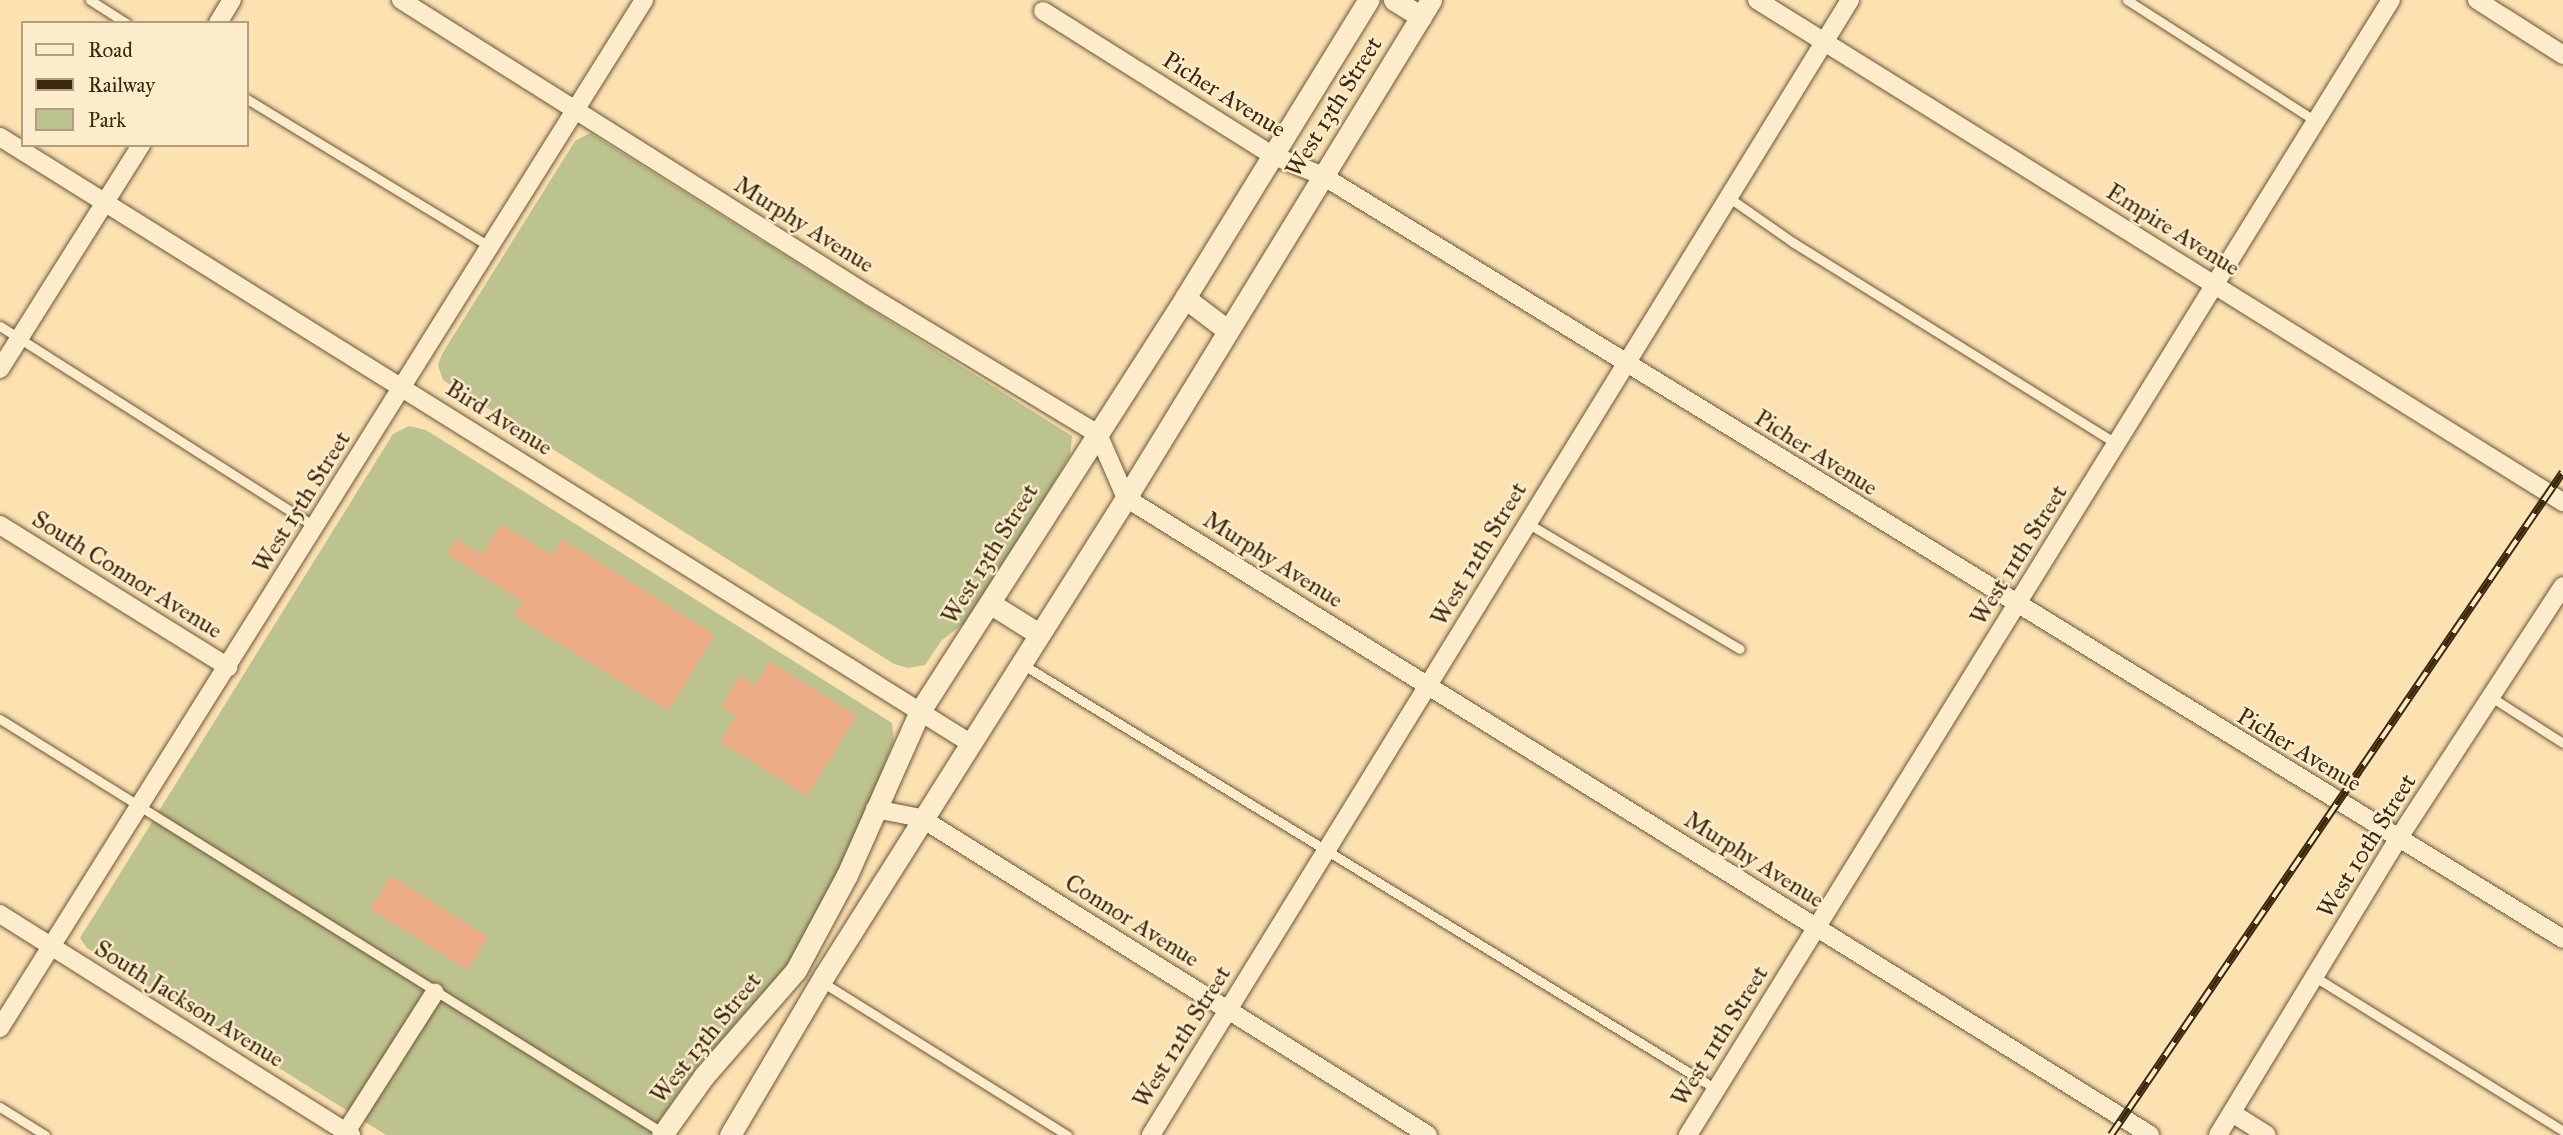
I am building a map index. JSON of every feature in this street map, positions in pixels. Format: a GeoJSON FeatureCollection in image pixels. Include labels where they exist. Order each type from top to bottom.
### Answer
{"type":"FeatureCollection","features":[{"type":"Feature","properties":{"kind":"street"},"geometry":{"type":"LineString","coordinates":[[219,21],[232,0]]}},
{"type":"Feature","properties":{"kind":"street","name":"Murphy Avenue"},"geometry":{"type":"LineString","coordinates":[[401,0],[1098,434]]}},
{"type":"Feature","properties":{"kind":"street","name":"West 15th Street"},"geometry":{"type":"LineString","coordinates":[[0,1028],[229,667],[644,0]]}},
{"type":"Feature","properties":{"kind":"street","name":"West 13th Street"},"geometry":{"type":"LineString","coordinates":[[665,1134],[704,1076],[796,970],[847,875],[920,711],[1185,298],[1368,0]]}},
{"type":"Feature","properties":{"kind":"street"},"geometry":{"type":"LineString","coordinates":[[1394,0],[1426,8]]}},
{"type":"Feature","properties":{"kind":"street","name":"Empire Avenue"},"geometry":{"type":"LineString","coordinates":[[1757,0],[2563,502]]}},
{"type":"Feature","properties":{"kind":"street","name":"West 12th Street"},"geometry":{"type":"LineString","coordinates":[[1151,1135],[1850,0]]}},
{"type":"Feature","properties":{"kind":"street","name":"West 11th Street"},"geometry":{"type":"LineString","coordinates":[[1688,1135],[2392,0]]}},
{"type":"Feature","properties":{"kind":"street"},"geometry":{"type":"LineString","coordinates":[[2477,0],[2563,55]]}},
{"type":"Feature","properties":{"kind":"street","name":"West 13th Street"},"geometry":{"type":"LineString","coordinates":[[730,1135],[921,818],[1126,498],[1226,329],[1426,8]]}},
{"type":"Feature","properties":{"kind":"street","name":"Picher Avenue"},"geometry":{"type":"LineString","coordinates":[[1043,11],[1272,155],[1322,176],[2563,940]]}},
{"type":"Feature","properties":{"kind":"street","name":"Bird Avenue"},"geometry":{"type":"LineString","coordinates":[[0,137],[403,386],[970,743]]}},
{"type":"Feature","properties":{"kind":"street"},"geometry":{"type":"LineString","coordinates":[[0,369],[140,147]]}},
{"type":"Feature","properties":{"kind":"street"},"geometry":{"type":"LineString","coordinates":[[1185,298],[1226,329]]}},
{"type":"Feature","properties":{"kind":"street"},"geometry":{"type":"LineString","coordinates":[[1098,434],[1126,498]]}},
{"type":"Feature","properties":{"kind":"street","name":"Murphy Avenue"},"geometry":{"type":"LineString","coordinates":[[1126,498],[2151,1135]]}},
{"type":"Feature","properties":{"kind":"street","name":"South Connor Avenue"},"geometry":{"type":"LineString","coordinates":[[0,525],[229,667]]}},
{"type":"Feature","properties":{"kind":"street","name":"West 10th Street"},"geometry":{"type":"LineString","coordinates":[[2218,1135],[2398,839],[2563,586]]}},
{"type":"Feature","properties":{"kind":"street"},"geometry":{"type":"LineString","coordinates":[[991,604],[1038,634]]}},
{"type":"Feature","properties":{"kind":"street","name":"Connor Avenue"},"geometry":{"type":"LineString","coordinates":[[875,809],[921,818],[1428,1135]]}},
{"type":"Feature","properties":{"kind":"street","name":"South Jackson Avenue"},"geometry":{"type":"LineString","coordinates":[[0,914],[347,1134]]}},
{"type":"Feature","properties":{"kind":"street"},"geometry":{"type":"LineString","coordinates":[[347,1134],[435,992]]}},
{"type":"Feature","properties":{"kind":"street"},"geometry":{"type":"LineString","coordinates":[[2232,1113],[2267,1135]]}},
{"type":"Feature","properties":{"kind":"lane"},"geometry":{"type":"LineString","coordinates":[[90,0],[123,21]]}},
{"type":"Feature","properties":{"kind":"lane"},"geometry":{"type":"LineString","coordinates":[[2127,0],[2317,122]]}},
{"type":"Feature","properties":{"kind":"lane"},"geometry":{"type":"LineString","coordinates":[[248,100],[490,247]]}},
{"type":"Feature","properties":{"kind":"lane"},"geometry":{"type":"LineString","coordinates":[[1728,197],[1794,243],[2117,443]]}},
{"type":"Feature","properties":{"kind":"lane"},"geometry":{"type":"LineString","coordinates":[[0,326],[316,527]]}},
{"type":"Feature","properties":{"kind":"lane"},"geometry":{"type":"LineString","coordinates":[[1527,523],[1740,649]]}},
{"type":"Feature","properties":{"kind":"lane"},"geometry":{"type":"LineString","coordinates":[[1021,663],[1327,848],[1716,1089]]}},
{"type":"Feature","properties":{"kind":"lane"},"geometry":{"type":"LineString","coordinates":[[2490,696],[2563,743]]}},
{"type":"Feature","properties":{"kind":"lane"},"geometry":{"type":"LineString","coordinates":[[0,719],[665,1134]]}},
{"type":"Feature","properties":{"kind":"lane"},"geometry":{"type":"LineString","coordinates":[[2315,977],[2563,1131]]}},
{"type":"Feature","properties":{"kind":"lane"},"geometry":{"type":"LineString","coordinates":[[821,981],[1067,1135]]}},
{"type":"Feature","properties":{"kind":"lane"},"geometry":{"type":"LineString","coordinates":[[0,1107],[45,1135]]}},
{"type":"Feature","properties":{"kind":"green space"},"geometry":{"type":"Polygon","coordinates":[[[590,133],[1072,436],[1070,455],[974,616],[942,640],[925,665],[908,668],[894,664],[443,380],[438,365],[442,354],[575,141],[590,133]]]}},
{"type":"Feature","properties":{"kind":"green space"},"geometry":{"type":"Polygon","coordinates":[[[409,426],[426,430],[892,723],[894,740],[833,895],[766,998],[701,1062],[649,1135],[386,1135],[87,948],[80,938],[393,434],[409,426]]]}},
{"type":"Feature","properties":{"kind":"building"},"geometry":{"type":"Polygon","coordinates":[[[501,524],[552,556],[562,539],[715,635],[668,711],[514,616],[523,602],[447,554],[456,539],[482,555],[501,524]]]}},
{"type":"Feature","properties":{"kind":"building"},"geometry":{"type":"Polygon","coordinates":[[[770,662],[857,716],[807,796],[720,742],[736,716],[721,707],[740,676],[755,685],[770,662]]]}},
{"type":"Feature","properties":{"kind":"building"},"geometry":{"type":"Polygon","coordinates":[[[391,876],[488,937],[467,970],[370,909],[391,876]]]}},
{"type":"Feature","properties":{"kind":"railway"},"geometry":{"type":"LineString","coordinates":[[2111,1135],[2563,472]]}}]}
